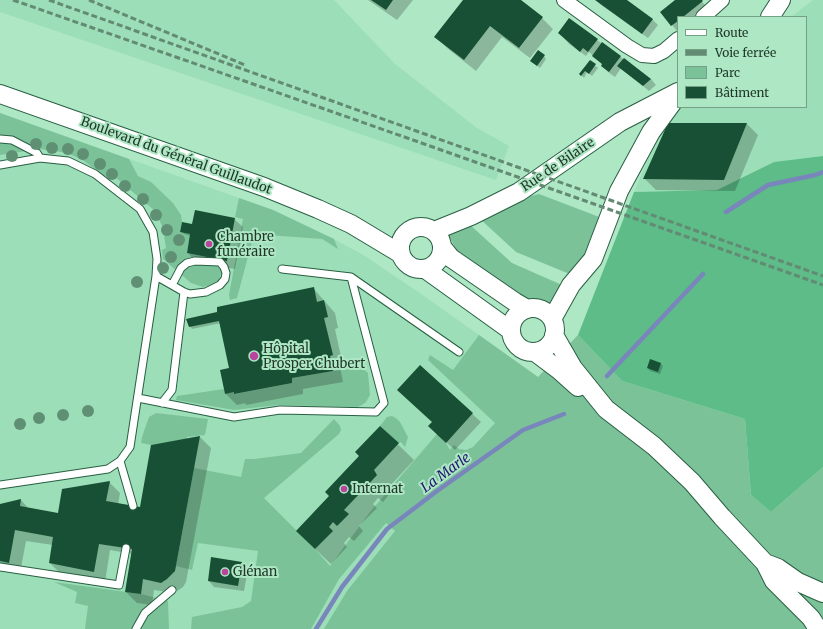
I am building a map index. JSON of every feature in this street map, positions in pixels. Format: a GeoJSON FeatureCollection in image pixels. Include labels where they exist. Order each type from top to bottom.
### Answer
{"type":"FeatureCollection","features":[{"type":"Feature","properties":{"kind":"street"},"geometry":{"type":"LineString","coordinates":[[564,0],[627,46],[642,55],[654,56],[664,51],[677,40]]}},
{"type":"Feature","properties":{"kind":"street"},"geometry":{"type":"LineString","coordinates":[[704,16],[722,0]]}},
{"type":"Feature","properties":{"kind":"street"},"geometry":{"type":"LineString","coordinates":[[771,16],[781,0]]}},
{"type":"Feature","properties":{"kind":"street","name":"Boulevard du Général Guillaudot"},"geometry":{"type":"LineString","coordinates":[[0,94],[264,187],[402,246]]}},
{"type":"Feature","properties":{"kind":"street","name":"Rue de Bilaire"},"geometry":{"type":"LineString","coordinates":[[434,231],[471,216],[519,192],[620,122],[677,94]]}},
{"type":"Feature","properties":{"kind":"street","name":"Rue de Bilaire"},"geometry":{"type":"LineString","coordinates":[[553,327],[571,285],[593,259],[618,191],[651,132],[677,94]]}},
{"type":"Feature","properties":{"kind":"street"},"geometry":{"type":"LineString","coordinates":[[421,226],[434,231],[442,242],[443,248],[442,255],[438,262],[432,267],[416,269],[403,260],[402,246],[408,231],[421,226]]}},
{"type":"Feature","properties":{"kind":"street"},"geometry":{"type":"LineString","coordinates":[[443,248],[451,258],[515,302],[528,308],[544,311],[573,368],[606,409],[654,446],[692,482],[722,518],[765,563],[774,581],[811,618],[818,629]]}},
{"type":"Feature","properties":{"kind":"street"},"geometry":{"type":"LineString","coordinates":[[425,269],[510,330]]}},
{"type":"Feature","properties":{"kind":"street"},"geometry":{"type":"LineString","coordinates":[[528,308],[515,316],[512,322],[510,330],[514,342],[523,350],[535,352],[559,370],[600,408],[606,409]]}},
{"type":"Feature","properties":{"kind":"street"},"geometry":{"type":"LineString","coordinates":[[535,352],[547,347],[553,327]]}},
{"type":"Feature","properties":{"kind":"street"},"geometry":{"type":"LineString","coordinates":[[765,563],[778,568],[798,582],[823,593]]}},
{"type":"Feature","properties":{"kind":"street"},"geometry":{"type":"LineString","coordinates":[[822,629],[823,621]]}},
{"type":"Feature","properties":{"kind":"lane"},"geometry":{"type":"LineString","coordinates":[[0,139],[12,140],[37,153],[40,158]]}},
{"type":"Feature","properties":{"kind":"lane"},"geometry":{"type":"LineString","coordinates":[[0,165],[40,158],[68,161],[95,174],[140,209],[153,232],[158,259],[130,447],[120,461],[108,469],[0,485]]}},
{"type":"Feature","properties":{"kind":"lane"},"geometry":{"type":"LineString","coordinates":[[156,276],[184,292],[190,294],[206,292],[220,285],[225,279],[226,273],[220,262],[195,261],[187,263],[181,268],[172,285]]}},
{"type":"Feature","properties":{"kind":"lane"},"geometry":{"type":"LineString","coordinates":[[282,269],[351,277],[459,352]]}},
{"type":"Feature","properties":{"kind":"lane"},"geometry":{"type":"LineString","coordinates":[[138,398],[234,417],[280,410],[376,412],[384,403],[351,277]]}},
{"type":"Feature","properties":{"kind":"lane"},"geometry":{"type":"LineString","coordinates":[[162,402],[172,390],[184,292]]}},
{"type":"Feature","properties":{"kind":"lane"},"geometry":{"type":"LineString","coordinates":[[120,461],[134,506]]}},
{"type":"Feature","properties":{"kind":"lane"},"geometry":{"type":"LineString","coordinates":[[0,567],[119,585],[126,548]]}},
{"type":"Feature","properties":{"kind":"lane"},"geometry":{"type":"LineString","coordinates":[[136,629],[145,613],[172,590]]}},
{"type":"Feature","properties":{"kind":"shaded area"},"geometry":{"type":"Polygon","coordinates":[[[0,0],[334,0],[395,64],[477,128],[509,146],[496,180],[0,12],[0,0]]]}},
{"type":"Feature","properties":{"kind":"shaded area"},"geometry":{"type":"Polygon","coordinates":[[[813,0],[823,0],[823,156],[774,162],[717,190],[634,192],[664,121],[681,108],[807,108],[807,16],[792,16],[813,0]]]}},
{"type":"Feature","properties":{"kind":"shaded area","name":"Hôpital Prosper Chubert"},"geometry":{"type":"Polygon","coordinates":[[[0,113],[273,210],[334,239],[365,256],[424,296],[593,416],[753,629],[0,629],[0,113]]]}},
{"type":"Feature","properties":{"kind":"shaded area"},"geometry":{"type":"Polygon","coordinates":[[[823,156],[823,467],[771,512],[751,495],[745,419],[622,381],[578,335],[634,192],[717,190],[774,162],[823,156]]]}},
{"type":"Feature","properties":{"kind":"green space"},"geometry":{"type":"Polygon","coordinates":[[[0,113],[129,159],[138,176],[151,182],[173,203],[181,215],[182,222],[180,232],[190,234],[187,253],[227,261],[228,275],[221,273],[219,281],[212,285],[203,287],[191,283],[163,259],[162,250],[166,248],[163,228],[155,211],[114,176],[110,180],[84,161],[68,153],[40,149],[0,155],[0,113]]]}},
{"type":"Feature","properties":{"kind":"green space"},"geometry":{"type":"Polygon","coordinates":[[[539,194],[602,218],[593,244],[572,275],[516,252],[479,218],[522,198],[539,194]]]}},
{"type":"Feature","properties":{"kind":"green space"},"geometry":{"type":"Polygon","coordinates":[[[239,198],[273,210],[334,239],[338,249],[322,239],[254,234],[237,298],[230,300],[229,295],[243,219],[235,217],[239,198]]]}},
{"type":"Feature","properties":{"kind":"green space"},"geometry":{"type":"Polygon","coordinates":[[[468,223],[512,263],[562,285],[553,307],[546,301],[521,297],[462,258],[447,232],[468,223]]]}},
{"type":"Feature","properties":{"kind":"green space"},"geometry":{"type":"Polygon","coordinates":[[[479,335],[538,377],[578,335],[622,381],[745,419],[751,495],[771,512],[823,467],[823,629],[324,629],[347,591],[395,531],[386,523],[339,579],[311,629],[191,629],[192,617],[242,607],[251,601],[258,551],[198,543],[192,570],[176,566],[194,468],[241,477],[245,459],[301,453],[334,419],[340,426],[341,430],[339,434],[264,498],[330,566],[370,512],[437,434],[446,443],[450,450],[454,445],[459,449],[466,450],[473,447],[495,423],[428,360],[430,355],[453,370],[479,335]]]}},
{"type":"Feature","properties":{"kind":"green space"},"geometry":{"type":"Polygon","coordinates":[[[362,368],[368,373],[370,395],[366,402],[357,407],[278,405],[234,410],[176,400],[177,396],[224,389],[225,394],[234,392],[235,394],[292,383],[292,378],[362,368]]]}},
{"type":"Feature","properties":{"kind":"green space"},"geometry":{"type":"Polygon","coordinates":[[[156,413],[208,419],[205,435],[187,437],[187,439],[151,445],[141,443],[149,417],[156,413]]]}},
{"type":"Feature","properties":{"kind":"green space"},"geometry":{"type":"Polygon","coordinates":[[[392,416],[400,422],[408,437],[405,447],[401,442],[399,443],[380,426],[387,417],[392,416]]]}},
{"type":"Feature","properties":{"kind":"green space"},"geometry":{"type":"Polygon","coordinates":[[[54,582],[141,594],[168,601],[169,629],[85,629],[88,606],[75,603],[77,592],[54,582]]]}},
{"type":"Feature","properties":{"kind":"building"},"geometry":{"type":"Polygon","coordinates":[[[371,0],[393,0],[386,10],[371,0]]]}},
{"type":"Feature","properties":{"kind":"building"},"geometry":{"type":"Polygon","coordinates":[[[463,0],[521,0],[543,17],[519,48],[490,26],[464,60],[434,37],[463,0]]]}},
{"type":"Feature","properties":{"kind":"building"},"geometry":{"type":"Polygon","coordinates":[[[595,0],[627,0],[653,19],[642,34],[595,0]]]}},
{"type":"Feature","properties":{"kind":"building"},"geometry":{"type":"Polygon","coordinates":[[[675,0],[703,1],[684,16],[677,16],[677,22],[671,26],[660,12],[675,0]]]}},
{"type":"Feature","properties":{"kind":"building"},"geometry":{"type":"Polygon","coordinates":[[[569,18],[598,39],[588,52],[583,48],[580,52],[558,33],[569,18]]]}},
{"type":"Feature","properties":{"kind":"building"},"geometry":{"type":"Polygon","coordinates":[[[602,42],[621,56],[609,72],[592,56],[602,42]]]}},
{"type":"Feature","properties":{"kind":"building"},"geometry":{"type":"Polygon","coordinates":[[[538,50],[545,55],[537,66],[530,61],[538,50]]]}},
{"type":"Feature","properties":{"kind":"building"},"geometry":{"type":"Polygon","coordinates":[[[624,58],[651,79],[643,86],[617,66],[624,58]]]}},
{"type":"Feature","properties":{"kind":"building"},"geometry":{"type":"Polygon","coordinates":[[[590,60],[596,64],[589,74],[585,71],[581,76],[579,74],[590,60]]]}},
{"type":"Feature","properties":{"kind":"building"},"geometry":{"type":"Polygon","coordinates":[[[668,123],[747,123],[724,180],[643,179],[668,123]]]}},
{"type":"Feature","properties":{"kind":"building","name":"Chambre funéraire"},"geometry":{"type":"Polygon","coordinates":[[[195,210],[235,218],[227,261],[187,253],[190,234],[180,232],[182,222],[192,224],[195,210]]]}},
{"type":"Feature","properties":{"kind":"building"},"geometry":{"type":"Polygon","coordinates":[[[314,287],[317,302],[324,300],[328,317],[324,318],[333,355],[330,356],[333,371],[292,378],[292,383],[234,394],[234,392],[225,394],[220,370],[229,368],[219,321],[189,327],[186,319],[217,312],[217,307],[314,287]]]}},
{"type":"Feature","properties":{"kind":"building"},"geometry":{"type":"Polygon","coordinates":[[[650,359],[661,363],[658,372],[647,368],[650,359]]]}},
{"type":"Feature","properties":{"kind":"building"},"geometry":{"type":"Polygon","coordinates":[[[420,365],[473,413],[446,443],[428,426],[432,422],[397,390],[420,365]]]}},
{"type":"Feature","properties":{"kind":"building","name":"Internat"},"geometry":{"type":"Polygon","coordinates":[[[380,426],[399,443],[374,470],[377,475],[366,487],[362,483],[358,487],[362,491],[344,510],[349,514],[337,526],[333,522],[329,527],[333,531],[315,549],[296,531],[329,496],[325,492],[359,456],[355,452],[380,426]]]}},
{"type":"Feature","properties":{"kind":"building"},"geometry":{"type":"Polygon","coordinates":[[[200,436],[175,571],[161,583],[143,579],[141,594],[125,592],[132,549],[99,544],[94,572],[49,563],[53,537],[15,530],[9,563],[0,561],[0,504],[21,499],[20,506],[58,513],[62,489],[110,481],[106,501],[140,507],[151,445],[200,436]]]}},
{"type":"Feature","properties":{"kind":"building","name":"Glénan"},"geometry":{"type":"Polygon","coordinates":[[[211,557],[242,562],[238,586],[208,581],[211,557]]]}},
{"type":"Feature","properties":{"kind":"waterway","name":"La Marle"},"geometry":{"type":"LineString","coordinates":[[726,212],[768,185],[823,172]]}},
{"type":"Feature","properties":{"kind":"waterway","name":"La Marle"},"geometry":{"type":"LineString","coordinates":[[607,376],[703,274]]}},
{"type":"Feature","properties":{"kind":"waterway","name":"La Marle"},"geometry":{"type":"LineString","coordinates":[[316,629],[342,587],[387,529],[437,491],[523,430],[564,414]]}},
{"type":"Feature","properties":{"kind":"railway"},"geometry":{"type":"LineString","coordinates":[[13,0],[823,285]]}},
{"type":"Feature","properties":{"kind":"railway"},"geometry":{"type":"LineString","coordinates":[[49,0],[823,276]]}},
{"type":"Feature","properties":{"kind":"railway"},"geometry":{"type":"LineString","coordinates":[[89,0],[245,65]]}},
{"type":"Feature","properties":{"kind":"place","name":"Chambre funéraire"},"geometry":{"type":"Point","coordinates":[209,244]}},
{"type":"Feature","properties":{"kind":"place","name":"Hôpital Prosper Chubert"},"geometry":{"type":"Point","coordinates":[254,356]}},
{"type":"Feature","properties":{"kind":"place","name":"Internat"},"geometry":{"type":"Point","coordinates":[344,489]}},
{"type":"Feature","properties":{"kind":"place","name":"Glénan"},"geometry":{"type":"Point","coordinates":[225,572]}}]}
